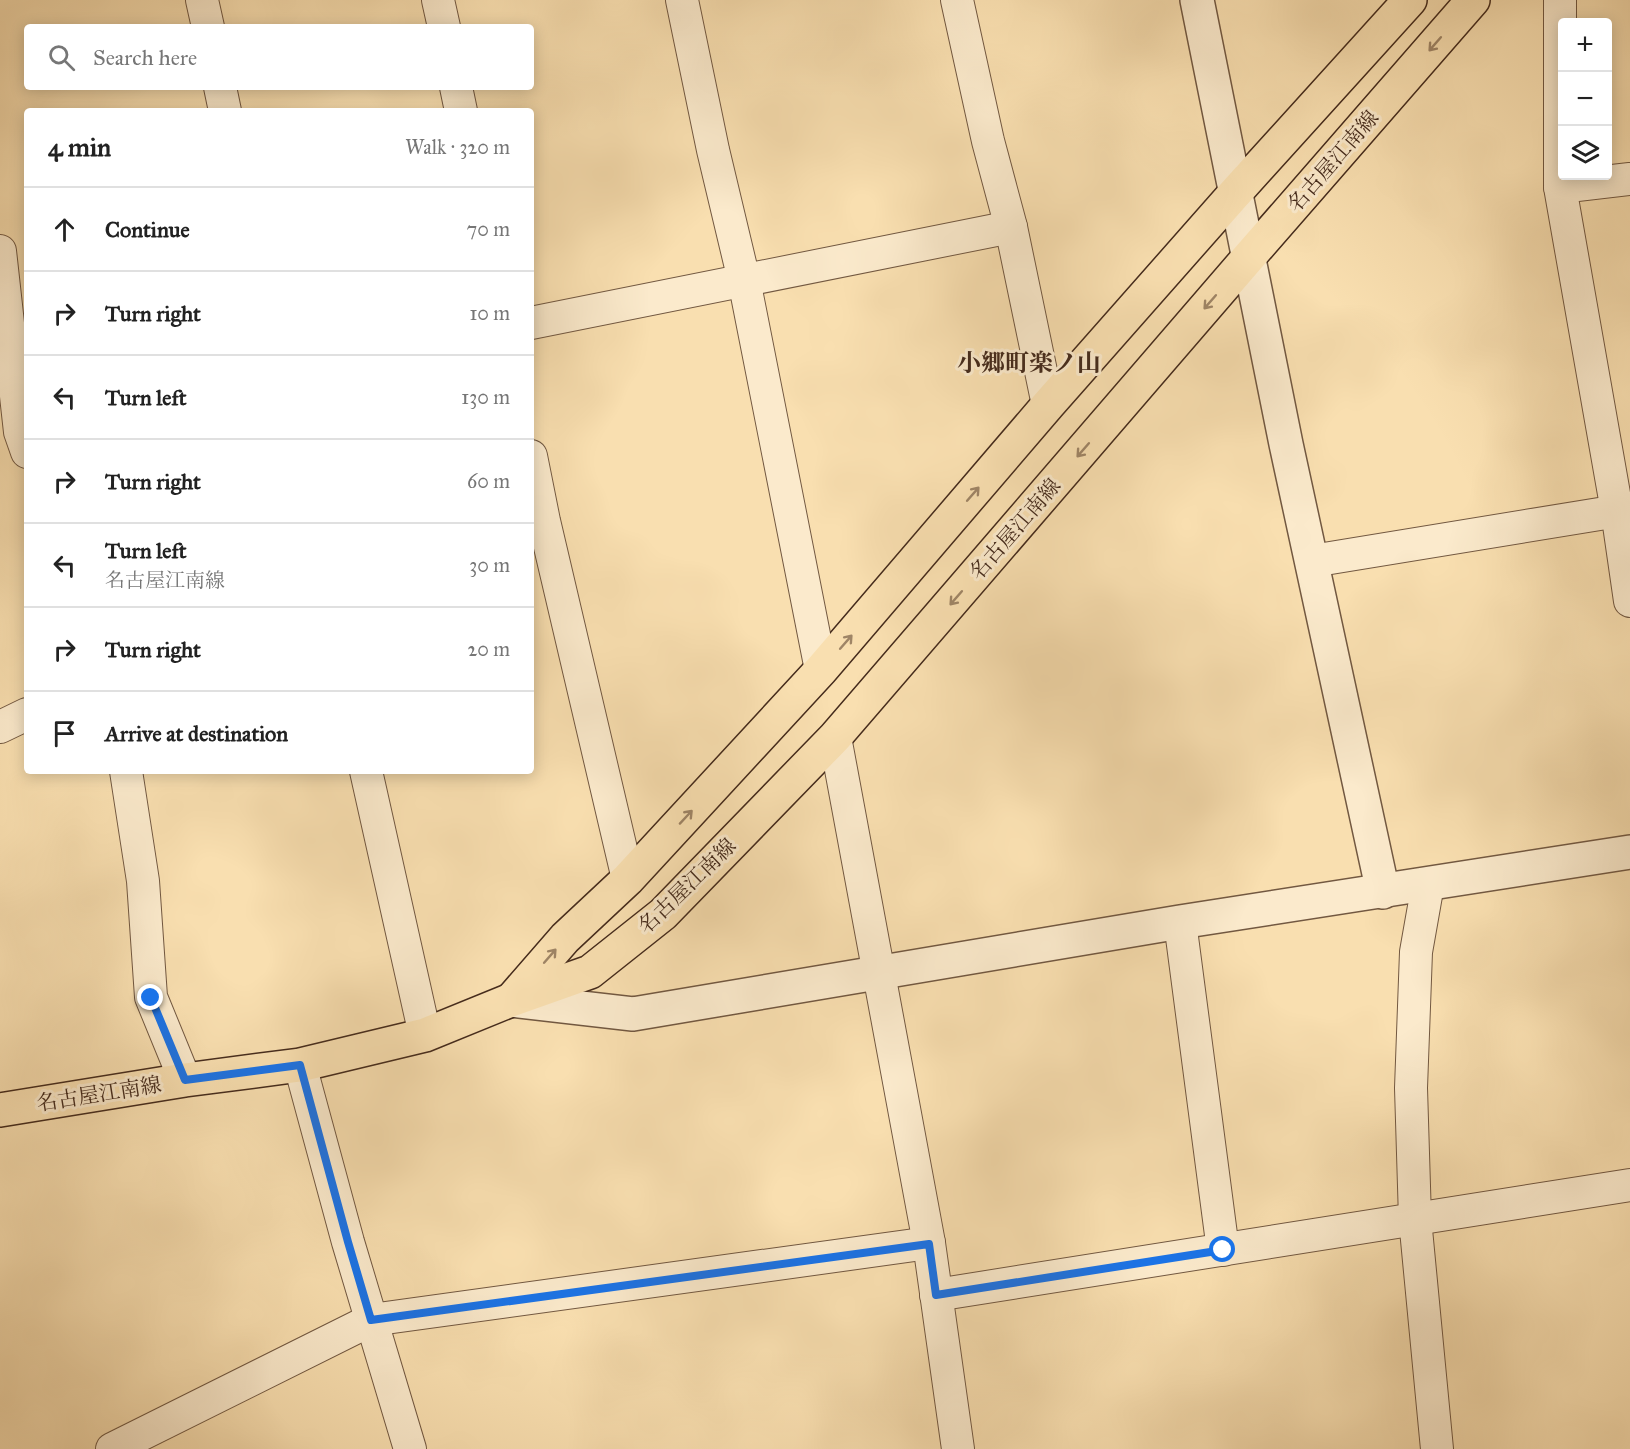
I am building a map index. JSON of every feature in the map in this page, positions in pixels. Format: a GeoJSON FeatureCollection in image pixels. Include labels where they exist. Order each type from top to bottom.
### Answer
{"type":"FeatureCollection","features":[{"type":"Feature","properties":{"kind":"main road","name":"名古屋江南線"},"geometry":{"type":"LineString","coordinates":[[511,1000],[565,938],[628,879],[821,670],[1048,405],[1410,0]]}},
{"type":"Feature","properties":{"kind":"main road","name":"名古屋江南線"},"geometry":{"type":"LineString","coordinates":[[0,1110],[185,1080],[300,1065],[425,1035],[511,1000],[590,972],[663,914],[835,737],[1473,0]]}},
{"type":"Feature","properties":{"kind":"street"},"geometry":{"type":"LineString","coordinates":[[202,0],[207,24]]}},
{"type":"Feature","properties":{"kind":"street"},"geometry":{"type":"LineString","coordinates":[[438,0],[443,24]]}},
{"type":"Feature","properties":{"kind":"street"},"geometry":{"type":"LineString","coordinates":[[682,0],[713,150],[744,280],[821,670]]}},
{"type":"Feature","properties":{"kind":"street"},"geometry":{"type":"LineString","coordinates":[[957,0],[988,141],[1011,227],[1048,405]]}},
{"type":"Feature","properties":{"kind":"street"},"geometry":{"type":"LineString","coordinates":[[1197,0],[1286,444],[1383,892]]}},
{"type":"Feature","properties":{"kind":"street"},"geometry":{"type":"LineString","coordinates":[[1560,0],[1560,187],[1623,510],[1630,601]]}},
{"type":"Feature","properties":{"kind":"street"},"geometry":{"type":"LineString","coordinates":[[221,90],[224,108]]}},
{"type":"Feature","properties":{"kind":"street"},"geometry":{"type":"LineString","coordinates":[[457,90],[460,108]]}},
{"type":"Feature","properties":{"kind":"street"},"geometry":{"type":"LineString","coordinates":[[1560,187],[1630,178]]}},
{"type":"Feature","properties":{"kind":"street"},"geometry":{"type":"LineString","coordinates":[[534,322],[1011,227]]}},
{"type":"Feature","properties":{"kind":"street"},"geometry":{"type":"LineString","coordinates":[[0,251],[18,439]]}},
{"type":"Feature","properties":{"kind":"street"},"geometry":{"type":"LineString","coordinates":[[534,471],[628,879]]}},
{"type":"Feature","properties":{"kind":"street"},"geometry":{"type":"LineString","coordinates":[[1312,561],[1623,510]]}},
{"type":"Feature","properties":{"kind":"street"},"geometry":{"type":"LineString","coordinates":[[0,727],[24,715]]}},
{"type":"Feature","properties":{"kind":"street"},"geometry":{"type":"LineString","coordinates":[[835,737],[929,1244],[958,1449]]}},
{"type":"Feature","properties":{"kind":"street"},"geometry":{"type":"LineString","coordinates":[[126,774],[143,881],[151,998],[185,1080]]}},
{"type":"Feature","properties":{"kind":"street"},"geometry":{"type":"LineString","coordinates":[[367,774],[425,1035]]}},
{"type":"Feature","properties":{"kind":"street"},"geometry":{"type":"LineString","coordinates":[[511,1000],[633,1014],[1180,922],[1630,852]]}},
{"type":"Feature","properties":{"kind":"street"},"geometry":{"type":"LineString","coordinates":[[1428,884],[1416,952],[1411,1088],[1415,1219],[1437,1449]]}},
{"type":"Feature","properties":{"kind":"street"},"geometry":{"type":"LineString","coordinates":[[1180,922],[1223,1250]]}},
{"type":"Feature","properties":{"kind":"street"},"geometry":{"type":"LineString","coordinates":[[300,1065],[348,1242],[410,1449]]}},
{"type":"Feature","properties":{"kind":"street"},"geometry":{"type":"LineString","coordinates":[[936,1295],[1630,1185]]}},
{"type":"Feature","properties":{"kind":"street"},"geometry":{"type":"LineString","coordinates":[[125,1446],[371,1320],[929,1244]]}},
{"type":"Feature","properties":{"kind":"district","name":"小郷町楽ノ山"},"geometry":{"type":"Point","coordinates":[1029,363]}},
{"type":"Feature","properties":{"kind":"route"},"geometry":{"type":"LineString","coordinates":[[151,998],[185,1080],[300,1065],[371,1320],[929,1244],[936,1295],[1223,1250]]}}]}
